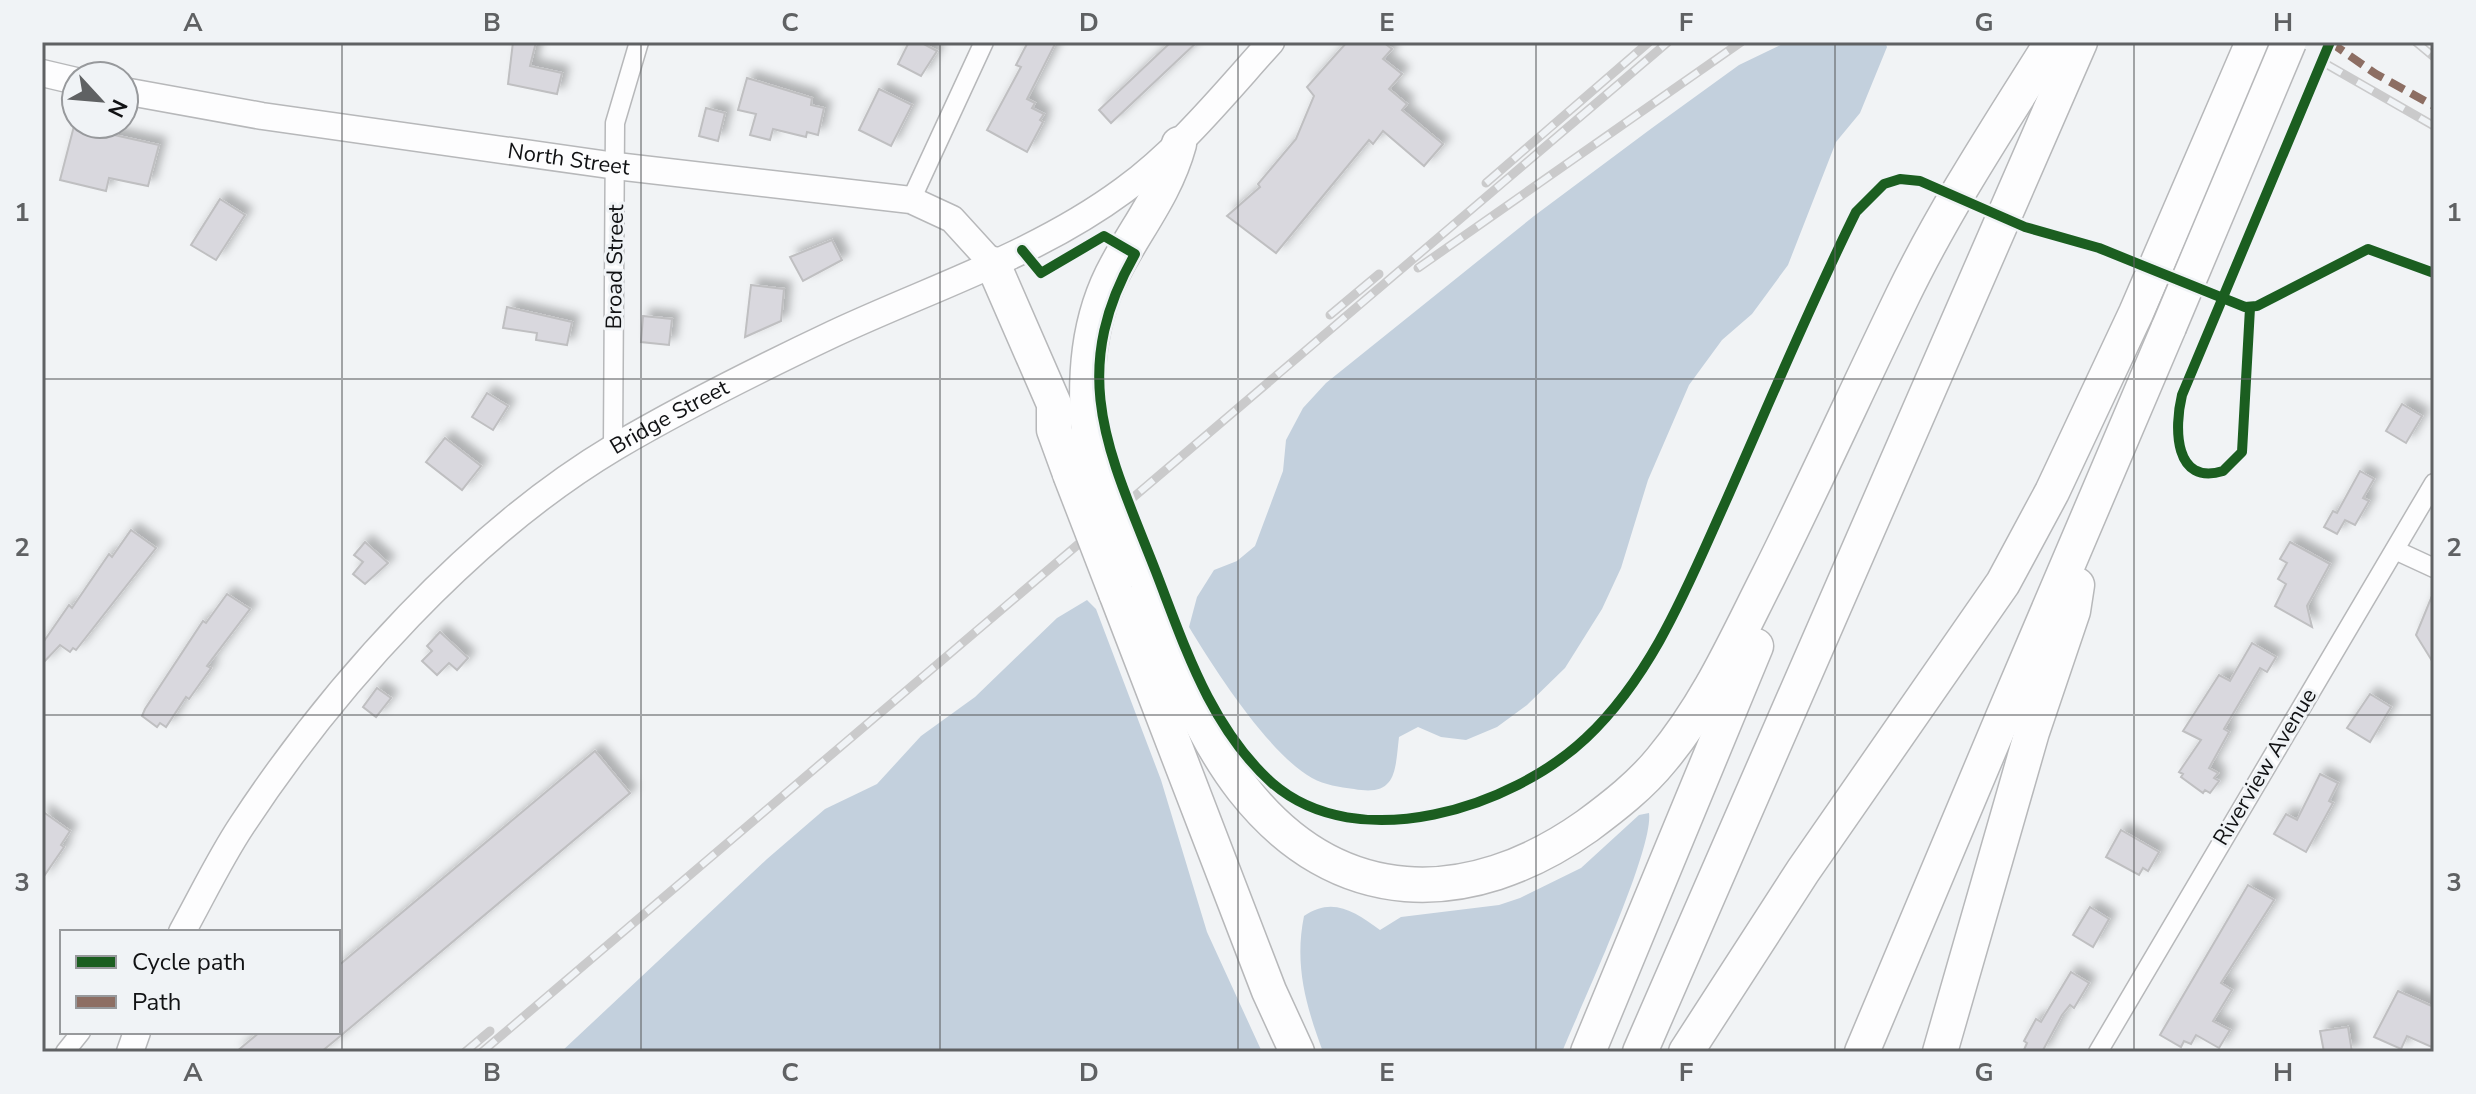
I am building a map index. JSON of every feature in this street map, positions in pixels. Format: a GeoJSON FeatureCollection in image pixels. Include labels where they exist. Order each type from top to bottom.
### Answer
{"type":"FeatureCollection","features":[{"type":"Feature","properties":{"kind":"highway"},"geometry":{"type":"LineString","coordinates":[[1128,582],[1214,745],[1247,794],[1283,831],[1324,859],[1378,881],[1431,887],[1478,880],[1525,863],[1568,839],[1623,798],[1664,756],[1698,711],[1728,657],[1937,230],[2052,42]]}},
{"type":"Feature","properties":{"kind":"highway"},"geometry":{"type":"LineString","coordinates":[[1640,1052],[2080,42]]}},
{"type":"Feature","properties":{"kind":"highway"},"geometry":{"type":"LineString","coordinates":[[1686,1052],[1803,871],[2003,583],[2052,492],[2136,313],[2253,42]]}},
{"type":"Feature","properties":{"kind":"highway"},"geometry":{"type":"LineString","coordinates":[[1862,1052],[2289,42]]}},
{"type":"Feature","properties":{"kind":"highway"},"geometry":{"type":"LineString","coordinates":[[1179,144],[1162,193],[1121,257],[1098,309],[1087,373],[1084,456],[1269,991],[1297,1052]]}},
{"type":"Feature","properties":{"kind":"highway"},"geometry":{"type":"LineString","coordinates":[[993,264],[1054,404],[1054,430],[1084,456]]}},
{"type":"Feature","properties":{"kind":"highway"},"geometry":{"type":"LineString","coordinates":[[1588,1052],[1870,368]]}},
{"type":"Feature","properties":{"kind":"highway"},"geometry":{"type":"LineString","coordinates":[[1940,1052],[2032,732],[2073,611],[2084,521]]}},
{"type":"Feature","properties":{"kind":"main road","name":"Bridge Street"},"geometry":{"type":"LineString","coordinates":[[183,930],[240,828],[343,688],[393,633],[487,544],[568,479],[613,448],[834,334],[1039,244],[1122,191],[1179,144],[1271,42]]}},
{"type":"Feature","properties":{"kind":"main road","name":"North Street"},"geometry":{"type":"LineString","coordinates":[[140,94],[262,116],[616,166],[911,200],[938,210],[956,222],[993,264]]}},
{"type":"Feature","properties":{"kind":"street","name":"Broad Street"},"geometry":{"type":"LineString","coordinates":[[613,448],[615,123],[639,42]]}},
{"type":"Feature","properties":{"kind":"street"},"geometry":{"type":"LineString","coordinates":[[911,200],[984,42]]}},
{"type":"Feature","properties":{"kind":"street","name":"Riverview Avenue"},"geometry":{"type":"LineString","coordinates":[[2098,1052],[2434,483]]}},
{"type":"Feature","properties":{"kind":"street"},"geometry":{"type":"LineString","coordinates":[[2395,550],[2434,568]]}},
{"type":"Feature","properties":{"kind":"street"},"geometry":{"type":"LineString","coordinates":[[170,930],[206,889]]}},
{"type":"Feature","properties":{"kind":"street"},"geometry":{"type":"LineString","coordinates":[[65,1052],[79,1034]]}},
{"type":"Feature","properties":{"kind":"shaded area"},"geometry":{"type":"Polygon","coordinates":[[[1787,42],[1885,42],[1887,47],[1860,113],[1836,142],[1788,265],[1752,314],[1722,340],[1689,385],[1648,480],[1621,568],[1602,609],[1565,668],[1527,705],[1497,727],[1466,740],[1441,737],[1418,727],[1399,737],[1391,779],[1379,789],[1343,787],[1312,778],[1295,766],[1261,731],[1189,627],[1197,597],[1214,570],[1237,561],[1255,546],[1283,471],[1286,440],[1303,408],[1326,383],[1534,216],[1739,65],[1787,42]]]}},
{"type":"Feature","properties":{"kind":"shaded area"},"geometry":{"type":"Polygon","coordinates":[[[1087,600],[1096,609],[1161,780],[1207,932],[1262,1052],[561,1052],[767,859],[825,809],[877,784],[921,736],[975,697],[1057,618],[1087,600]]]}},
{"type":"Feature","properties":{"kind":"shaded area"},"geometry":{"type":"Polygon","coordinates":[[[1649,813],[1640,860],[1628,893],[1562,1052],[1323,1052],[1303,985],[1300,951],[1304,916],[1325,907],[1334,907],[1353,912],[1380,930],[1401,917],[1499,905],[1581,868],[1639,815],[1649,813]]]}},
{"type":"Feature","properties":{"kind":"building"},"geometry":{"type":"Polygon","coordinates":[[[513,42],[536,42],[530,66],[562,73],[557,94],[508,84],[513,42]]]}},
{"type":"Feature","properties":{"kind":"building"},"geometry":{"type":"Polygon","coordinates":[[[909,42],[920,42],[937,51],[921,76],[898,64],[909,42]]]}},
{"type":"Feature","properties":{"kind":"building"},"geometry":{"type":"Polygon","coordinates":[[[1028,42],[1056,42],[1027,99],[1035,103],[1032,108],[1044,114],[1027,152],[987,130],[1021,67],[1016,65],[1028,42]]]}},
{"type":"Feature","properties":{"kind":"building"},"geometry":{"type":"Polygon","coordinates":[[[1171,42],[1197,42],[1111,123],[1099,110],[1171,42]]]}},
{"type":"Feature","properties":{"kind":"building"},"geometry":{"type":"Polygon","coordinates":[[[1347,42],[1383,42],[1392,49],[1383,59],[1402,74],[1389,89],[1407,104],[1402,110],[1443,144],[1424,166],[1383,131],[1373,144],[1369,140],[1276,253],[1227,216],[1260,187],[1258,184],[1296,139],[1314,96],[1307,87],[1347,42]]]}},
{"type":"Feature","properties":{"kind":"building"},"geometry":{"type":"Polygon","coordinates":[[[747,78],[812,98],[811,105],[824,108],[818,135],[807,132],[806,137],[773,129],[770,140],[750,135],[756,114],[738,110],[747,78]]]}},
{"type":"Feature","properties":{"kind":"building"},"geometry":{"type":"Polygon","coordinates":[[[879,89],[912,105],[891,146],[859,130],[879,89]]]}},
{"type":"Feature","properties":{"kind":"building"},"geometry":{"type":"Polygon","coordinates":[[[706,108],[725,113],[718,141],[699,136],[706,108]]]}},
{"type":"Feature","properties":{"kind":"building"},"geometry":{"type":"Polygon","coordinates":[[[70,140],[137,140],[159,145],[148,186],[109,178],[106,191],[60,180],[70,140]]]}},
{"type":"Feature","properties":{"kind":"building"},"geometry":{"type":"Polygon","coordinates":[[[220,199],[245,215],[216,260],[191,245],[220,199]]]}},
{"type":"Feature","properties":{"kind":"building"},"geometry":{"type":"Polygon","coordinates":[[[832,240],[842,260],[803,281],[790,257],[832,240]]]}},
{"type":"Feature","properties":{"kind":"building"},"geometry":{"type":"Polygon","coordinates":[[[751,285],[784,289],[781,321],[745,337],[751,285]]]}},
{"type":"Feature","properties":{"kind":"building"},"geometry":{"type":"Polygon","coordinates":[[[507,307],[572,322],[567,345],[536,340],[537,333],[503,328],[507,307]]]}},
{"type":"Feature","properties":{"kind":"building"},"geometry":{"type":"Polygon","coordinates":[[[643,316],[672,319],[669,345],[641,342],[643,316]]]}},
{"type":"Feature","properties":{"kind":"building"},"geometry":{"type":"Polygon","coordinates":[[[487,393],[508,406],[493,430],[472,417],[487,393]]]}},
{"type":"Feature","properties":{"kind":"building"},"geometry":{"type":"Polygon","coordinates":[[[2402,404],[2422,416],[2406,443],[2386,431],[2402,404]]]}},
{"type":"Feature","properties":{"kind":"building"},"geometry":{"type":"Polygon","coordinates":[[[445,438],[481,466],[462,490],[426,462],[445,438]]]}},
{"type":"Feature","properties":{"kind":"building"},"geometry":{"type":"Polygon","coordinates":[[[2360,471],[2374,479],[2363,498],[2369,501],[2355,525],[2345,520],[2337,534],[2324,527],[2333,511],[2337,513],[2360,471]]]}},
{"type":"Feature","properties":{"kind":"building"},"geometry":{"type":"Polygon","coordinates":[[[131,530],[156,548],[76,650],[73,648],[70,652],[60,645],[42,664],[42,644],[69,605],[72,608],[109,554],[112,557],[131,530]]]}},
{"type":"Feature","properties":{"kind":"building"},"geometry":{"type":"Polygon","coordinates":[[[365,542],[388,563],[365,584],[353,574],[363,562],[354,555],[365,542]]]}},
{"type":"Feature","properties":{"kind":"building"},"geometry":{"type":"Polygon","coordinates":[[[2290,542],[2330,564],[2307,606],[2312,627],[2275,606],[2286,584],[2278,579],[2287,563],[2280,559],[2290,542]]]}},
{"type":"Feature","properties":{"kind":"building"},"geometry":{"type":"Polygon","coordinates":[[[2434,591],[2434,664],[2416,635],[2434,591]]]}},
{"type":"Feature","properties":{"kind":"building"},"geometry":{"type":"Polygon","coordinates":[[[227,594],[250,609],[207,666],[211,668],[189,699],[186,697],[166,727],[160,723],[157,727],[142,716],[145,709],[203,621],[206,623],[227,594]]]}},
{"type":"Feature","properties":{"kind":"building"},"geometry":{"type":"Polygon","coordinates":[[[440,632],[468,658],[457,670],[449,663],[437,675],[422,661],[432,651],[427,646],[440,632]]]}},
{"type":"Feature","properties":{"kind":"building"},"geometry":{"type":"Polygon","coordinates":[[[2252,643],[2276,657],[2267,672],[2260,668],[2224,729],[2229,732],[2209,768],[2218,773],[2214,778],[2219,781],[2210,793],[2205,790],[2203,793],[2181,777],[2183,774],[2179,772],[2201,740],[2183,731],[2219,675],[2230,681],[2252,643]]]}},
{"type":"Feature","properties":{"kind":"building"},"geometry":{"type":"Polygon","coordinates":[[[377,688],[391,698],[376,717],[363,707],[377,688]]]}},
{"type":"Feature","properties":{"kind":"building"},"geometry":{"type":"Polygon","coordinates":[[[2370,694],[2391,707],[2370,742],[2347,728],[2370,694]]]}},
{"type":"Feature","properties":{"kind":"building"},"geometry":{"type":"Polygon","coordinates":[[[595,751],[630,793],[321,1052],[236,1052],[258,1034],[340,1034],[340,964],[595,751]]]}},
{"type":"Feature","properties":{"kind":"building"},"geometry":{"type":"Polygon","coordinates":[[[2320,774],[2338,783],[2329,801],[2333,803],[2306,852],[2274,834],[2286,814],[2297,820],[2320,774]]]}},
{"type":"Feature","properties":{"kind":"building"},"geometry":{"type":"Polygon","coordinates":[[[42,811],[70,831],[61,845],[64,847],[42,879],[42,811]]]}},
{"type":"Feature","properties":{"kind":"building"},"geometry":{"type":"Polygon","coordinates":[[[2121,830],[2159,852],[2148,871],[2143,868],[2139,875],[2106,857],[2121,830]]]}},
{"type":"Feature","properties":{"kind":"building"},"geometry":{"type":"Polygon","coordinates":[[[2248,885],[2274,900],[2221,983],[2232,990],[2213,1021],[2230,1030],[2219,1048],[2196,1035],[2191,1044],[2184,1041],[2181,1047],[2160,1035],[2248,885]]]}},
{"type":"Feature","properties":{"kind":"building"},"geometry":{"type":"Polygon","coordinates":[[[2090,907],[2109,919],[2093,947],[2073,935],[2090,907]]]}},
{"type":"Feature","properties":{"kind":"building"},"geometry":{"type":"Polygon","coordinates":[[[2071,972],[2089,983],[2074,1008],[2070,1005],[2062,1015],[2042,1052],[2023,1052],[2027,1043],[2024,1041],[2036,1019],[2041,1022],[2071,972]]]}},
{"type":"Feature","properties":{"kind":"building"},"geometry":{"type":"Polygon","coordinates":[[[2398,991],[2434,1007],[2434,1048],[2407,1036],[2401,1049],[2374,1037],[2398,991]]]}},
{"type":"Feature","properties":{"kind":"building"},"geometry":{"type":"Polygon","coordinates":[[[2348,1027],[2352,1052],[2324,1052],[2320,1031],[2348,1027]]]}},
{"type":"Feature","properties":{"kind":"railway"},"geometry":{"type":"LineString","coordinates":[[1486,183],[1649,42]]}},
{"type":"Feature","properties":{"kind":"railway"},"geometry":{"type":"LineString","coordinates":[[482,1052],[1668,42]]}},
{"type":"Feature","properties":{"kind":"railway"},"geometry":{"type":"LineString","coordinates":[[1418,268],[1741,42]]}},
{"type":"Feature","properties":{"kind":"railway"},"geometry":{"type":"LineString","coordinates":[[2416,42],[2434,57]]}},
{"type":"Feature","properties":{"kind":"railway"},"geometry":{"type":"LineString","coordinates":[[2326,64],[2434,126]]}},
{"type":"Feature","properties":{"kind":"railway"},"geometry":{"type":"LineString","coordinates":[[1330,315],[1379,274]]}},
{"type":"Feature","properties":{"kind":"railway"},"geometry":{"type":"LineString","coordinates":[[465,1052],[490,1031]]}},
{"type":"Feature","properties":{"kind":"marked path"},"geometry":{"type":"LineString","coordinates":[[2330,42],[2376,74],[2434,106]]}},
{"type":"Feature","properties":{"kind":"cycle path"},"geometry":{"type":"LineString","coordinates":[[2250,308],[2242,452],[2223,471],[2207,473],[2195,470],[2186,462],[2181,451],[2178,423],[2182,395],[2330,42]]}},
{"type":"Feature","properties":{"kind":"cycle path"},"geometry":{"type":"LineString","coordinates":[[1022,250],[1041,273],[1104,236],[1135,254],[1114,298],[1103,338],[1099,377],[1102,414],[1124,490],[1189,657],[1232,737],[1272,783],[1307,805],[1347,817],[1390,820],[1434,814],[1477,802],[1518,785],[1555,763],[1586,738],[1631,686],[1650,658],[1682,597],[1856,212],[1884,184],[1900,179],[1920,181],[2025,227],[2099,248],[2245,307],[2257,306],[2368,249],[2434,273]]}}]}
